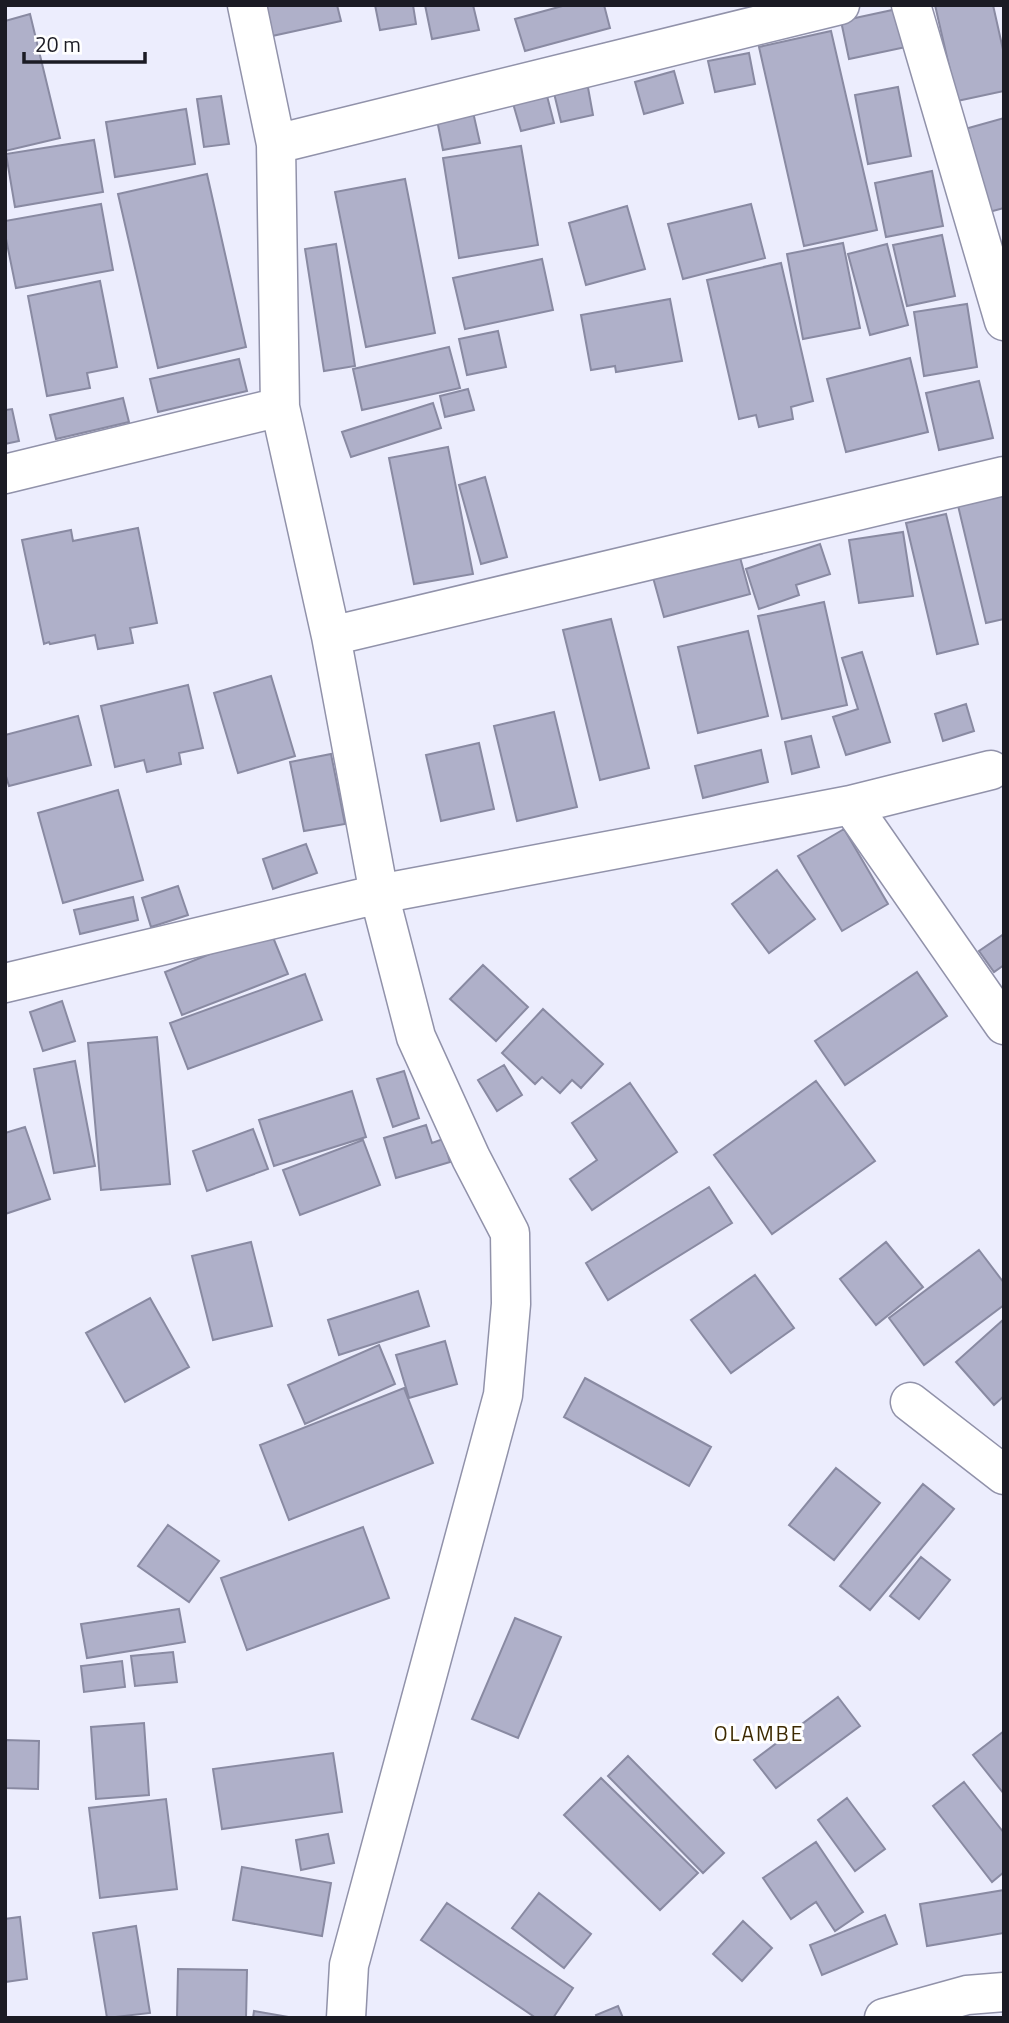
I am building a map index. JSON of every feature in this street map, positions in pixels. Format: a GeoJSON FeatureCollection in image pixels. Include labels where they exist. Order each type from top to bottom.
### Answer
{"type":"FeatureCollection","features":[{"type":"Feature","properties":{"kind":"street"},"geometry":{"type":"LineString","coordinates":[[247,5],[276,144],[280,407],[331,636],[379,894],[416,1037],[471,1158],[510,1233],[511,1304],[503,1395],[349,1965],[346,2018]]}},
{"type":"Feature","properties":{"kind":"street"},"geometry":{"type":"LineString","coordinates":[[276,144],[840,5]]}},
{"type":"Feature","properties":{"kind":"street"},"geometry":{"type":"LineString","coordinates":[[911,5],[1004,321]]}},
{"type":"Feature","properties":{"kind":"street"},"geometry":{"type":"LineString","coordinates":[[5,474],[280,407]]}},
{"type":"Feature","properties":{"kind":"street"},"geometry":{"type":"LineString","coordinates":[[331,636],[1004,475]]}},
{"type":"Feature","properties":{"kind":"street"},"geometry":{"type":"LineString","coordinates":[[5,983],[379,894],[851,805],[991,770]]}},
{"type":"Feature","properties":{"kind":"street"},"geometry":{"type":"LineString","coordinates":[[851,805],[1004,1025]]}},
{"type":"Feature","properties":{"kind":"street"},"geometry":{"type":"LineString","coordinates":[[910,1402],[1004,1475]]}},
{"type":"Feature","properties":{"kind":"street"},"geometry":{"type":"LineString","coordinates":[[884,2018],[967,1995],[1004,1992]]}},
{"type":"Feature","properties":{"kind":"building"},"geometry":{"type":"Polygon","coordinates":[[[256,5],[337,5],[341,21],[263,38],[256,5]]]}},
{"type":"Feature","properties":{"kind":"building"},"geometry":{"type":"Polygon","coordinates":[[[375,5],[413,5],[416,24],[380,30],[375,5]]]}},
{"type":"Feature","properties":{"kind":"building"},"geometry":{"type":"Polygon","coordinates":[[[425,5],[473,5],[479,30],[432,39],[425,5]]]}},
{"type":"Feature","properties":{"kind":"building"},"geometry":{"type":"Polygon","coordinates":[[[566,5],[604,5],[610,28],[525,51],[515,19],[566,5]]]}},
{"type":"Feature","properties":{"kind":"building"},"geometry":{"type":"Polygon","coordinates":[[[935,5],[993,5],[1004,54],[1004,91],[957,101],[935,5]]]}},
{"type":"Feature","properties":{"kind":"building"},"geometry":{"type":"Polygon","coordinates":[[[897,9],[906,47],[849,59],[841,21],[897,9]]]}},
{"type":"Feature","properties":{"kind":"building"},"geometry":{"type":"Polygon","coordinates":[[[30,14],[60,138],[5,151],[5,21],[30,14]]]}},
{"type":"Feature","properties":{"kind":"building"},"geometry":{"type":"Polygon","coordinates":[[[831,31],[877,230],[804,246],[759,47],[831,31]]]}},
{"type":"Feature","properties":{"kind":"building"},"geometry":{"type":"Polygon","coordinates":[[[749,53],[755,84],[715,92],[708,61],[749,53]]]}},
{"type":"Feature","properties":{"kind":"building"},"geometry":{"type":"Polygon","coordinates":[[[674,71],[683,103],[644,114],[635,82],[674,71]]]}},
{"type":"Feature","properties":{"kind":"building"},"geometry":{"type":"Polygon","coordinates":[[[587,82],[593,115],[561,122],[553,89],[587,82]]]}},
{"type":"Feature","properties":{"kind":"building"},"geometry":{"type":"Polygon","coordinates":[[[898,87],[911,156],[868,164],[855,95],[898,87]]]}},
{"type":"Feature","properties":{"kind":"building"},"geometry":{"type":"Polygon","coordinates":[[[546,92],[554,123],[521,131],[512,100],[546,92]]]}},
{"type":"Feature","properties":{"kind":"building"},"geometry":{"type":"Polygon","coordinates":[[[221,96],[229,144],[204,147],[197,99],[221,96]]]}},
{"type":"Feature","properties":{"kind":"building"},"geometry":{"type":"Polygon","coordinates":[[[186,109],[195,164],[115,177],[106,122],[186,109]]]}},
{"type":"Feature","properties":{"kind":"building"},"geometry":{"type":"Polygon","coordinates":[[[473,112],[480,143],[443,150],[437,120],[473,112]]]}},
{"type":"Feature","properties":{"kind":"building"},"geometry":{"type":"Polygon","coordinates":[[[1004,118],[1004,208],[989,212],[965,129],[1004,118]]]}},
{"type":"Feature","properties":{"kind":"building"},"geometry":{"type":"Polygon","coordinates":[[[94,140],[103,192],[15,207],[6,154],[94,140]]]}},
{"type":"Feature","properties":{"kind":"building"},"geometry":{"type":"Polygon","coordinates":[[[521,146],[538,245],[459,258],[443,158],[521,146]]]}},
{"type":"Feature","properties":{"kind":"building"},"geometry":{"type":"Polygon","coordinates":[[[932,171],[943,226],[886,237],[875,183],[932,171]]]}},
{"type":"Feature","properties":{"kind":"building"},"geometry":{"type":"Polygon","coordinates":[[[207,174],[246,347],[158,368],[118,194],[207,174]]]}},
{"type":"Feature","properties":{"kind":"building"},"geometry":{"type":"Polygon","coordinates":[[[405,179],[435,333],[366,347],[335,192],[405,179]]]}},
{"type":"Feature","properties":{"kind":"building"},"geometry":{"type":"Polygon","coordinates":[[[101,204],[113,270],[16,288],[5,234],[5,221],[101,204]]]}},
{"type":"Feature","properties":{"kind":"building"},"geometry":{"type":"Polygon","coordinates":[[[751,204],[765,258],[683,279],[668,224],[751,204]]]}},
{"type":"Feature","properties":{"kind":"building"},"geometry":{"type":"Polygon","coordinates":[[[627,206],[645,269],[586,285],[569,223],[627,206]]]}},
{"type":"Feature","properties":{"kind":"building"},"geometry":{"type":"Polygon","coordinates":[[[942,235],[955,296],[907,306],[893,245],[942,235]]]}},
{"type":"Feature","properties":{"kind":"building"},"geometry":{"type":"Polygon","coordinates":[[[843,243],[860,328],[803,339],[787,254],[843,243]]]}},
{"type":"Feature","properties":{"kind":"building"},"geometry":{"type":"Polygon","coordinates":[[[336,244],[355,366],[324,371],[305,249],[336,244]]]}},
{"type":"Feature","properties":{"kind":"building"},"geometry":{"type":"Polygon","coordinates":[[[887,244],[908,325],[870,335],[848,254],[887,244]]]}},
{"type":"Feature","properties":{"kind":"building"},"geometry":{"type":"Polygon","coordinates":[[[542,259],[553,310],[465,329],[453,278],[542,259]]]}},
{"type":"Feature","properties":{"kind":"building"},"geometry":{"type":"Polygon","coordinates":[[[781,263],[813,401],[791,407],[793,419],[759,427],[756,415],[739,419],[707,280],[781,263]]]}},
{"type":"Feature","properties":{"kind":"building"},"geometry":{"type":"Polygon","coordinates":[[[100,281],[117,367],[87,373],[90,388],[47,396],[28,296],[100,281]]]}},
{"type":"Feature","properties":{"kind":"building"},"geometry":{"type":"Polygon","coordinates":[[[670,299],[682,361],[616,372],[615,366],[591,370],[581,315],[670,299]]]}},
{"type":"Feature","properties":{"kind":"building"},"geometry":{"type":"Polygon","coordinates":[[[967,304],[977,367],[924,376],[914,312],[967,304]]]}},
{"type":"Feature","properties":{"kind":"building"},"geometry":{"type":"Polygon","coordinates":[[[498,331],[506,367],[467,375],[459,339],[498,331]]]}},
{"type":"Feature","properties":{"kind":"building"},"geometry":{"type":"Polygon","coordinates":[[[449,347],[460,388],[362,410],[353,369],[449,347]]]}},
{"type":"Feature","properties":{"kind":"building"},"geometry":{"type":"Polygon","coordinates":[[[910,358],[928,432],[846,452],[827,379],[910,358]]]}},
{"type":"Feature","properties":{"kind":"building"},"geometry":{"type":"Polygon","coordinates":[[[239,359],[247,391],[158,412],[150,379],[239,359]]]}},
{"type":"Feature","properties":{"kind":"building"},"geometry":{"type":"Polygon","coordinates":[[[979,381],[993,438],[939,450],[926,393],[979,381]]]}},
{"type":"Feature","properties":{"kind":"building"},"geometry":{"type":"Polygon","coordinates":[[[468,389],[474,410],[445,417],[440,396],[468,389]]]}},
{"type":"Feature","properties":{"kind":"building"},"geometry":{"type":"Polygon","coordinates":[[[123,398],[129,422],[56,439],[50,415],[123,398]]]}},
{"type":"Feature","properties":{"kind":"building"},"geometry":{"type":"Polygon","coordinates":[[[433,403],[441,428],[351,457],[342,432],[433,403]]]}},
{"type":"Feature","properties":{"kind":"building"},"geometry":{"type":"Polygon","coordinates":[[[12,409],[19,441],[5,444],[5,410],[12,409]]]}},
{"type":"Feature","properties":{"kind":"building"},"geometry":{"type":"Polygon","coordinates":[[[448,447],[473,574],[414,584],[389,458],[448,447]]]}},
{"type":"Feature","properties":{"kind":"building"},"geometry":{"type":"Polygon","coordinates":[[[485,477],[507,557],[481,564],[459,485],[485,477]]]}},
{"type":"Feature","properties":{"kind":"building"},"geometry":{"type":"Polygon","coordinates":[[[1004,482],[1004,619],[986,623],[955,493],[1004,482]]]}},
{"type":"Feature","properties":{"kind":"building"},"geometry":{"type":"Polygon","coordinates":[[[946,514],[978,644],[937,654],[906,523],[946,514]]]}},
{"type":"Feature","properties":{"kind":"building"},"geometry":{"type":"Polygon","coordinates":[[[138,528],[157,623],[130,628],[133,643],[98,649],[95,635],[44,644],[22,540],[71,530],[73,541],[138,528]]]}},
{"type":"Feature","properties":{"kind":"building"},"geometry":{"type":"Polygon","coordinates":[[[903,532],[913,596],[859,603],[849,540],[903,532]]]}},
{"type":"Feature","properties":{"kind":"building"},"geometry":{"type":"Polygon","coordinates":[[[820,544],[830,574],[796,585],[799,595],[759,609],[746,569],[820,544]]]}},
{"type":"Feature","properties":{"kind":"building"},"geometry":{"type":"Polygon","coordinates":[[[738,550],[750,594],[664,617],[652,574],[738,550]]]}},
{"type":"Feature","properties":{"kind":"building"},"geometry":{"type":"Polygon","coordinates":[[[824,602],[847,705],[782,719],[758,616],[824,602]]]}},
{"type":"Feature","properties":{"kind":"building"},"geometry":{"type":"Polygon","coordinates":[[[611,619],[649,768],[600,780],[563,630],[611,619]]]}},
{"type":"Feature","properties":{"kind":"building"},"geometry":{"type":"Polygon","coordinates":[[[748,631],[768,716],[698,733],[678,647],[748,631]]]}},
{"type":"Feature","properties":{"kind":"building"},"geometry":{"type":"Polygon","coordinates":[[[862,652],[890,742],[846,755],[833,717],[858,709],[842,658],[862,652]]]}},
{"type":"Feature","properties":{"kind":"building"},"geometry":{"type":"Polygon","coordinates":[[[271,676],[295,756],[238,773],[214,693],[271,676]]]}},
{"type":"Feature","properties":{"kind":"building"},"geometry":{"type":"Polygon","coordinates":[[[188,685],[203,748],[179,753],[181,764],[147,772],[144,760],[115,767],[101,706],[188,685]]]}},
{"type":"Feature","properties":{"kind":"building"},"geometry":{"type":"Polygon","coordinates":[[[966,704],[974,731],[943,741],[935,714],[966,704]]]}},
{"type":"Feature","properties":{"kind":"building"},"geometry":{"type":"Polygon","coordinates":[[[554,712],[577,807],[517,821],[494,726],[554,712]]]}},
{"type":"Feature","properties":{"kind":"building"},"geometry":{"type":"Polygon","coordinates":[[[78,716],[91,765],[9,786],[5,773],[5,735],[78,716]]]}},
{"type":"Feature","properties":{"kind":"building"},"geometry":{"type":"Polygon","coordinates":[[[811,736],[819,767],[792,774],[785,742],[811,736]]]}},
{"type":"Feature","properties":{"kind":"building"},"geometry":{"type":"Polygon","coordinates":[[[479,743],[494,809],[441,821],[426,755],[479,743]]]}},
{"type":"Feature","properties":{"kind":"building"},"geometry":{"type":"Polygon","coordinates":[[[761,750],[768,782],[703,798],[695,766],[761,750]]]}},
{"type":"Feature","properties":{"kind":"building"},"geometry":{"type":"Polygon","coordinates":[[[331,754],[345,824],[304,831],[290,762],[331,754]]]}},
{"type":"Feature","properties":{"kind":"building"},"geometry":{"type":"Polygon","coordinates":[[[118,790],[143,880],[63,903],[38,813],[118,790]]]}},
{"type":"Feature","properties":{"kind":"building"},"geometry":{"type":"Polygon","coordinates":[[[844,829],[888,904],[842,931],[798,856],[844,829]]]}},
{"type":"Feature","properties":{"kind":"building"},"geometry":{"type":"Polygon","coordinates":[[[306,844],[317,873],[273,889],[263,859],[306,844]]]}},
{"type":"Feature","properties":{"kind":"building"},"geometry":{"type":"Polygon","coordinates":[[[777,870],[815,919],[769,953],[732,904],[777,870]]]}},
{"type":"Feature","properties":{"kind":"building"},"geometry":{"type":"Polygon","coordinates":[[[178,886],[188,915],[151,927],[142,898],[178,886]]]}},
{"type":"Feature","properties":{"kind":"building"},"geometry":{"type":"Polygon","coordinates":[[[133,897],[138,920],[80,934],[74,910],[133,897]]]}},
{"type":"Feature","properties":{"kind":"building"},"geometry":{"type":"Polygon","coordinates":[[[270,930],[288,974],[182,1015],[165,972],[270,930]]]}},
{"type":"Feature","properties":{"kind":"building"},"geometry":{"type":"Polygon","coordinates":[[[1004,934],[1004,965],[994,972],[979,951],[1004,934]]]}},
{"type":"Feature","properties":{"kind":"building"},"geometry":{"type":"Polygon","coordinates":[[[483,965],[528,1007],[496,1041],[450,999],[483,965]]]}},
{"type":"Feature","properties":{"kind":"building"},"geometry":{"type":"Polygon","coordinates":[[[917,972],[947,1016],[845,1085],[815,1041],[917,972]]]}},
{"type":"Feature","properties":{"kind":"building"},"geometry":{"type":"Polygon","coordinates":[[[305,974],[322,1020],[188,1069],[170,1023],[305,974]]]}},
{"type":"Feature","properties":{"kind":"building"},"geometry":{"type":"Polygon","coordinates":[[[62,1001],[75,1041],[43,1051],[30,1012],[62,1001]]]}},
{"type":"Feature","properties":{"kind":"building"},"geometry":{"type":"Polygon","coordinates":[[[543,1009],[603,1064],[581,1088],[572,1080],[560,1093],[542,1077],[535,1084],[502,1053],[543,1009]]]}},
{"type":"Feature","properties":{"kind":"building"},"geometry":{"type":"Polygon","coordinates":[[[157,1037],[170,1184],[101,1190],[88,1043],[157,1037]]]}},
{"type":"Feature","properties":{"kind":"building"},"geometry":{"type":"Polygon","coordinates":[[[75,1061],[95,1166],[54,1173],[34,1069],[75,1061]]]}},
{"type":"Feature","properties":{"kind":"building"},"geometry":{"type":"Polygon","coordinates":[[[504,1065],[522,1095],[497,1111],[478,1080],[504,1065]]]}},
{"type":"Feature","properties":{"kind":"building"},"geometry":{"type":"Polygon","coordinates":[[[404,1071],[419,1118],[393,1127],[377,1079],[404,1071]]]}},
{"type":"Feature","properties":{"kind":"building"},"geometry":{"type":"Polygon","coordinates":[[[816,1081],[875,1161],[772,1234],[714,1155],[816,1081]]]}},
{"type":"Feature","properties":{"kind":"building"},"geometry":{"type":"Polygon","coordinates":[[[630,1083],[677,1152],[592,1210],[570,1179],[597,1160],[572,1123],[630,1083]]]}},
{"type":"Feature","properties":{"kind":"building"},"geometry":{"type":"Polygon","coordinates":[[[352,1091],[366,1137],[274,1166],[259,1120],[352,1091]]]}},
{"type":"Feature","properties":{"kind":"building"},"geometry":{"type":"Polygon","coordinates":[[[426,1125],[432,1143],[443,1139],[450,1162],[396,1178],[384,1138],[426,1125]]]}},
{"type":"Feature","properties":{"kind":"building"},"geometry":{"type":"Polygon","coordinates":[[[25,1127],[50,1199],[5,1214],[5,1133],[25,1127]]]}},
{"type":"Feature","properties":{"kind":"building"},"geometry":{"type":"Polygon","coordinates":[[[253,1129],[268,1169],[207,1191],[193,1151],[253,1129]]]}},
{"type":"Feature","properties":{"kind":"building"},"geometry":{"type":"Polygon","coordinates":[[[363,1140],[380,1185],[300,1215],[283,1170],[363,1140]]]}},
{"type":"Feature","properties":{"kind":"building"},"geometry":{"type":"Polygon","coordinates":[[[709,1187],[732,1223],[608,1300],[586,1263],[709,1187]]]}},
{"type":"Feature","properties":{"kind":"building"},"geometry":{"type":"Polygon","coordinates":[[[251,1242],[272,1326],[213,1340],[192,1256],[251,1242]]]}},
{"type":"Feature","properties":{"kind":"building"},"geometry":{"type":"Polygon","coordinates":[[[886,1242],[923,1287],[876,1325],[840,1279],[886,1242]]]}},
{"type":"Feature","properties":{"kind":"building"},"geometry":{"type":"Polygon","coordinates":[[[979,1250],[1004,1283],[1004,1305],[924,1365],[889,1318],[979,1250]]]}},
{"type":"Feature","properties":{"kind":"building"},"geometry":{"type":"Polygon","coordinates":[[[755,1275],[794,1328],[731,1373],[691,1320],[755,1275]]]}},
{"type":"Feature","properties":{"kind":"building"},"geometry":{"type":"Polygon","coordinates":[[[418,1291],[429,1326],[339,1355],[328,1320],[418,1291]]]}},
{"type":"Feature","properties":{"kind":"building"},"geometry":{"type":"Polygon","coordinates":[[[150,1298],[189,1367],[125,1402],[86,1333],[150,1298]]]}},
{"type":"Feature","properties":{"kind":"building"},"geometry":{"type":"Polygon","coordinates":[[[1004,1319],[1004,1396],[994,1405],[956,1362],[1004,1319]]]}},
{"type":"Feature","properties":{"kind":"building"},"geometry":{"type":"Polygon","coordinates":[[[445,1341],[457,1384],[409,1398],[396,1355],[445,1341]]]}},
{"type":"Feature","properties":{"kind":"building"},"geometry":{"type":"Polygon","coordinates":[[[379,1345],[395,1384],[305,1424],[288,1385],[379,1345]]]}},
{"type":"Feature","properties":{"kind":"building"},"geometry":{"type":"Polygon","coordinates":[[[585,1378],[711,1447],[689,1486],[564,1417],[585,1378]]]}},
{"type":"Feature","properties":{"kind":"building"},"geometry":{"type":"Polygon","coordinates":[[[404,1388],[433,1463],[289,1520],[260,1445],[404,1388]]]}},
{"type":"Feature","properties":{"kind":"building"},"geometry":{"type":"Polygon","coordinates":[[[836,1468],[880,1503],[834,1560],[789,1525],[836,1468]]]}},
{"type":"Feature","properties":{"kind":"building"},"geometry":{"type":"Polygon","coordinates":[[[923,1484],[954,1509],[870,1610],[840,1586],[923,1484]]]}},
{"type":"Feature","properties":{"kind":"building"},"geometry":{"type":"Polygon","coordinates":[[[168,1525],[219,1561],[189,1602],[138,1566],[168,1525]]]}},
{"type":"Feature","properties":{"kind":"building"},"geometry":{"type":"Polygon","coordinates":[[[363,1527],[389,1598],[247,1650],[221,1578],[363,1527]]]}},
{"type":"Feature","properties":{"kind":"building"},"geometry":{"type":"Polygon","coordinates":[[[921,1557],[950,1580],[919,1619],[890,1596],[921,1557]]]}},
{"type":"Feature","properties":{"kind":"building"},"geometry":{"type":"Polygon","coordinates":[[[179,1609],[185,1642],[87,1658],[81,1624],[179,1609]]]}},
{"type":"Feature","properties":{"kind":"building"},"geometry":{"type":"Polygon","coordinates":[[[515,1618],[561,1637],[518,1738],[472,1719],[515,1618]]]}},
{"type":"Feature","properties":{"kind":"building"},"geometry":{"type":"Polygon","coordinates":[[[173,1652],[177,1682],[135,1686],[131,1656],[173,1652]]]}},
{"type":"Feature","properties":{"kind":"building"},"geometry":{"type":"Polygon","coordinates":[[[122,1661],[125,1687],[84,1692],[81,1666],[122,1661]]]}},
{"type":"Feature","properties":{"kind":"building"},"geometry":{"type":"Polygon","coordinates":[[[838,1697],[860,1726],[776,1788],[754,1760],[838,1697]]]}},
{"type":"Feature","properties":{"kind":"building"},"geometry":{"type":"Polygon","coordinates":[[[144,1723],[149,1795],[96,1799],[91,1727],[144,1723]]]}},
{"type":"Feature","properties":{"kind":"building"},"geometry":{"type":"Polygon","coordinates":[[[1004,1731],[1004,1794],[973,1755],[1004,1731]]]}},
{"type":"Feature","properties":{"kind":"building"},"geometry":{"type":"Polygon","coordinates":[[[5,1740],[39,1741],[38,1789],[5,1788],[5,1740]]]}},
{"type":"Feature","properties":{"kind":"building"},"geometry":{"type":"Polygon","coordinates":[[[333,1753],[342,1812],[222,1829],[213,1769],[333,1753]]]}},
{"type":"Feature","properties":{"kind":"building"},"geometry":{"type":"Polygon","coordinates":[[[628,1756],[724,1853],[703,1873],[608,1776],[628,1756]]]}},
{"type":"Feature","properties":{"kind":"building"},"geometry":{"type":"Polygon","coordinates":[[[601,1778],[698,1873],[660,1910],[564,1815],[601,1778]]]}},
{"type":"Feature","properties":{"kind":"building"},"geometry":{"type":"Polygon","coordinates":[[[964,1782],[1004,1833],[1004,1872],[992,1882],[933,1806],[964,1782]]]}},
{"type":"Feature","properties":{"kind":"building"},"geometry":{"type":"Polygon","coordinates":[[[847,1798],[885,1849],[855,1871],[818,1820],[847,1798]]]}},
{"type":"Feature","properties":{"kind":"building"},"geometry":{"type":"Polygon","coordinates":[[[166,1799],[177,1889],[100,1898],[89,1808],[166,1799]]]}},
{"type":"Feature","properties":{"kind":"building"},"geometry":{"type":"Polygon","coordinates":[[[328,1834],[334,1863],[301,1870],[296,1840],[328,1834]]]}},
{"type":"Feature","properties":{"kind":"building"},"geometry":{"type":"Polygon","coordinates":[[[816,1842],[863,1912],[835,1931],[816,1902],[791,1919],[763,1878],[816,1842]]]}},
{"type":"Feature","properties":{"kind":"building"},"geometry":{"type":"Polygon","coordinates":[[[242,1867],[331,1883],[322,1936],[233,1920],[242,1867]]]}},
{"type":"Feature","properties":{"kind":"building"},"geometry":{"type":"Polygon","coordinates":[[[1004,1890],[1004,1933],[927,1946],[920,1904],[1004,1890]]]}},
{"type":"Feature","properties":{"kind":"building"},"geometry":{"type":"Polygon","coordinates":[[[539,1893],[591,1934],[564,1968],[512,1928],[539,1893]]]}},
{"type":"Feature","properties":{"kind":"building"},"geometry":{"type":"Polygon","coordinates":[[[447,1903],[573,1988],[553,2018],[536,2018],[421,1940],[447,1903]]]}},
{"type":"Feature","properties":{"kind":"building"},"geometry":{"type":"Polygon","coordinates":[[[885,1915],[897,1944],[822,1975],[810,1945],[885,1915]]]}},
{"type":"Feature","properties":{"kind":"building"},"geometry":{"type":"Polygon","coordinates":[[[20,1917],[27,1979],[5,1982],[5,1919],[20,1917]]]}},
{"type":"Feature","properties":{"kind":"building"},"geometry":{"type":"Polygon","coordinates":[[[743,1921],[772,1948],[742,1981],[713,1954],[743,1921]]]}},
{"type":"Feature","properties":{"kind":"building"},"geometry":{"type":"Polygon","coordinates":[[[136,1926],[150,2013],[107,2018],[93,1933],[136,1926]]]}},
{"type":"Feature","properties":{"kind":"building"},"geometry":{"type":"Polygon","coordinates":[[[178,1969],[247,1970],[246,2018],[177,2018],[178,1969]]]}},
{"type":"Feature","properties":{"kind":"building"},"geometry":{"type":"Polygon","coordinates":[[[618,2006],[623,2018],[597,2018],[596,2015],[618,2006]]]}},
{"type":"Feature","properties":{"kind":"building"},"geometry":{"type":"Polygon","coordinates":[[[254,2011],[289,2017],[289,2018],[253,2018],[254,2011]]]}},
{"type":"Feature","properties":{"kind":"district","name":"OLAMBE"},"geometry":{"type":"Point","coordinates":[759,1733]}}]}
